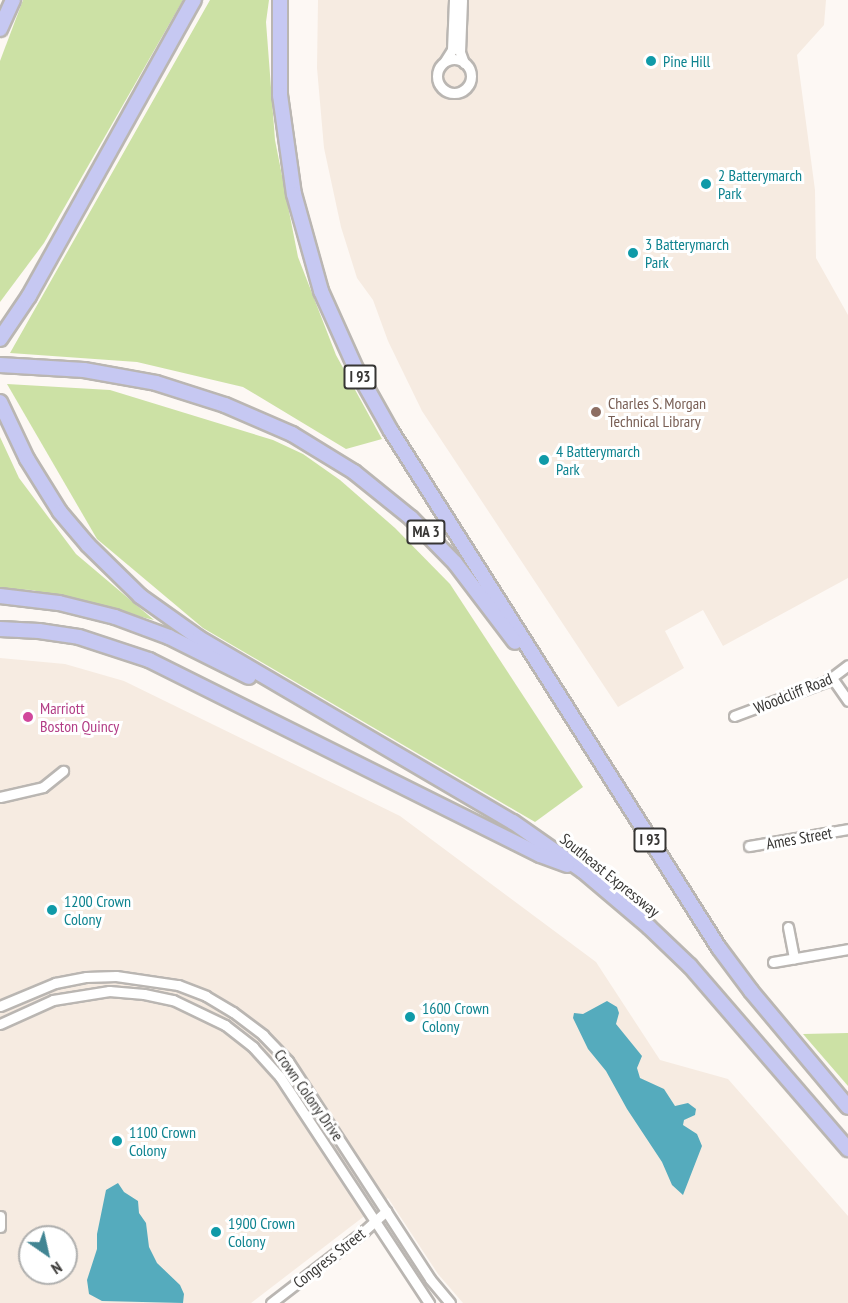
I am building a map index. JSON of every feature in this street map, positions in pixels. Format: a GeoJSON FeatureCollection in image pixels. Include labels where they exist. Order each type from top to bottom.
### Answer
{"type":"FeatureCollection","features":[{"type":"Feature","properties":{"kind":"highway"},"geometry":{"type":"LineString","coordinates":[[0,29],[13,0]]}},
{"type":"Feature","properties":{"kind":"highway"},"geometry":{"type":"LineString","coordinates":[[0,339],[29,296],[194,0]]}},
{"type":"Feature","properties":{"kind":"highway","name":"I 93"},"geometry":{"type":"LineString","coordinates":[[279,0],[279,81],[288,166],[304,236],[329,310],[376,406],[567,707]]}},
{"type":"Feature","properties":{"kind":"highway","name":"MA 3"},"geometry":{"type":"LineString","coordinates":[[0,366],[40,366],[113,374],[191,393],[266,421],[336,460],[389,498],[432,538],[472,584],[531,666],[567,707]]}},
{"type":"Feature","properties":{"kind":"highway"},"geometry":{"type":"LineString","coordinates":[[0,402],[42,484],[69,523],[108,566],[169,618],[295,694]]}},
{"type":"Feature","properties":{"kind":"highway"},"geometry":{"type":"LineString","coordinates":[[0,596],[59,603],[122,619],[169,637],[246,675],[295,694]]}},
{"type":"Feature","properties":{"kind":"highway"},"geometry":{"type":"LineString","coordinates":[[0,629],[39,631],[80,637],[142,657],[540,855],[583,872]]}},
{"type":"Feature","properties":{"kind":"highway","name":"Southeast Expressway"},"geometry":{"type":"LineString","coordinates":[[295,694],[513,822],[583,872],[649,927],[685,961],[848,1149]]}},
{"type":"Feature","properties":{"kind":"highway","name":"Southeast Expressway"},"geometry":{"type":"LineString","coordinates":[[567,707],[730,964],[848,1107]]}},
{"type":"Feature","properties":{"kind":"street"},"geometry":{"type":"LineString","coordinates":[[454,0],[452,50],[438,71],[438,81],[444,90],[453,93],[461,91],[469,82],[470,73],[460,52],[462,0]]}},
{"type":"Feature","properties":{"kind":"street"},"geometry":{"type":"LineString","coordinates":[[443,64],[453,60],[466,65]]}},
{"type":"Feature","properties":{"kind":"street","name":"Woodcliff Road"},"geometry":{"type":"LineString","coordinates":[[734,716],[832,678],[848,665]]}},
{"type":"Feature","properties":{"kind":"street"},"geometry":{"type":"LineString","coordinates":[[832,678],[848,701]]}},
{"type":"Feature","properties":{"kind":"street"},"geometry":{"type":"LineString","coordinates":[[0,798],[43,787],[63,771]]}},
{"type":"Feature","properties":{"kind":"street","name":"Ames Street"},"geometry":{"type":"LineString","coordinates":[[749,846],[848,829]]}},
{"type":"Feature","properties":{"kind":"street"},"geometry":{"type":"LineString","coordinates":[[788,927],[794,958]]}},
{"type":"Feature","properties":{"kind":"street"},"geometry":{"type":"LineString","coordinates":[[773,962],[848,949]]}},
{"type":"Feature","properties":{"kind":"street","name":"Crown Colony Drive"},"geometry":{"type":"LineString","coordinates":[[0,1006],[48,985],[101,976],[162,981],[213,1000],[257,1030],[288,1061],[430,1279],[450,1303]]}},
{"type":"Feature","properties":{"kind":"street","name":"Crown Colony Drive"},"geometry":{"type":"LineString","coordinates":[[0,1024],[52,1000],[101,992],[159,996],[206,1014],[242,1037],[271,1066],[429,1303]]}},
{"type":"Feature","properties":{"kind":"street","name":"Congress Street"},"geometry":{"type":"LineString","coordinates":[[271,1303],[386,1211]]}},
{"type":"Feature","properties":{"kind":"street"},"geometry":{"type":"LineString","coordinates":[[0,1216],[0,1227]]}},
{"type":"Feature","properties":{"kind":"shaded area"},"geometry":{"type":"Polygon","coordinates":[[[318,0],[826,0],[824,25],[797,55],[815,190],[816,258],[848,315],[848,578],[723,646],[703,610],[665,631],[684,668],[618,707],[422,411],[388,341],[373,300],[357,278],[341,227],[324,148],[317,68],[318,0]]]}},
{"type":"Feature","properties":{"kind":"shaded area"},"geometry":{"type":"Polygon","coordinates":[[[0,658],[65,664],[124,681],[400,816],[596,962],[660,1060],[728,1079],[848,1216],[848,1303],[463,1303],[438,1274],[388,1198],[251,1303],[0,1303],[0,658]]]}},
{"type":"Feature","properties":{"kind":"green space"},"geometry":{"type":"Polygon","coordinates":[[[23,0],[183,0],[44,243],[0,302],[0,61],[23,0]]]}},
{"type":"Feature","properties":{"kind":"green space"},"geometry":{"type":"Polygon","coordinates":[[[210,0],[269,0],[266,22],[275,140],[298,257],[336,355],[382,439],[346,449],[243,387],[137,362],[10,353],[210,0]]]}},
{"type":"Feature","properties":{"kind":"green space"},"geometry":{"type":"Polygon","coordinates":[[[7,384],[110,390],[273,440],[303,454],[340,480],[395,528],[450,584],[583,787],[535,822],[203,628],[97,539],[7,384]]]}},
{"type":"Feature","properties":{"kind":"green space"},"geometry":{"type":"Polygon","coordinates":[[[0,437],[19,478],[76,554],[154,620],[32,590],[0,589],[0,437]]]}},
{"type":"Feature","properties":{"kind":"green space"},"geometry":{"type":"Polygon","coordinates":[[[848,1033],[848,1086],[803,1034],[848,1033]]]}},
{"type":"Feature","properties":{"kind":"water"},"geometry":{"type":"Polygon","coordinates":[[[607,1001],[617,1007],[619,1013],[616,1024],[642,1056],[637,1068],[640,1078],[664,1089],[675,1106],[688,1103],[696,1109],[695,1115],[684,1120],[683,1125],[697,1134],[702,1146],[683,1195],[672,1185],[662,1162],[627,1109],[606,1071],[588,1049],[573,1018],[574,1013],[583,1014],[607,1001]]]}},
{"type":"Feature","properties":{"kind":"water"},"geometry":{"type":"Polygon","coordinates":[[[118,1183],[124,1192],[138,1201],[139,1213],[146,1223],[149,1247],[157,1263],[180,1285],[184,1294],[183,1303],[102,1301],[89,1294],[87,1280],[97,1249],[97,1234],[106,1190],[118,1183]]]}},
{"type":"Feature","properties":{"kind":"place","name":"Pine Hill"},"geometry":{"type":"Point","coordinates":[651,61]}},
{"type":"Feature","properties":{"kind":"place","name":"2 Batterymarch Park"},"geometry":{"type":"Point","coordinates":[706,184]}},
{"type":"Feature","properties":{"kind":"place","name":"3 Batterymarch Park"},"geometry":{"type":"Point","coordinates":[633,253]}},
{"type":"Feature","properties":{"kind":"place","name":"Charles S. Morgan Technical Library"},"geometry":{"type":"Point","coordinates":[596,412]}},
{"type":"Feature","properties":{"kind":"place","name":"4 Batterymarch Park"},"geometry":{"type":"Point","coordinates":[544,460]}},
{"type":"Feature","properties":{"kind":"place","name":"Marriott Boston Quincy"},"geometry":{"type":"Point","coordinates":[28,717]}},
{"type":"Feature","properties":{"kind":"place","name":"1200 Crown Colony"},"geometry":{"type":"Point","coordinates":[52,910]}},
{"type":"Feature","properties":{"kind":"place","name":"1600 Crown Colony"},"geometry":{"type":"Point","coordinates":[410,1017]}},
{"type":"Feature","properties":{"kind":"place","name":"1100 Crown Colony"},"geometry":{"type":"Point","coordinates":[117,1141]}},
{"type":"Feature","properties":{"kind":"place","name":"1900 Crown Colony"},"geometry":{"type":"Point","coordinates":[216,1232]}}]}
